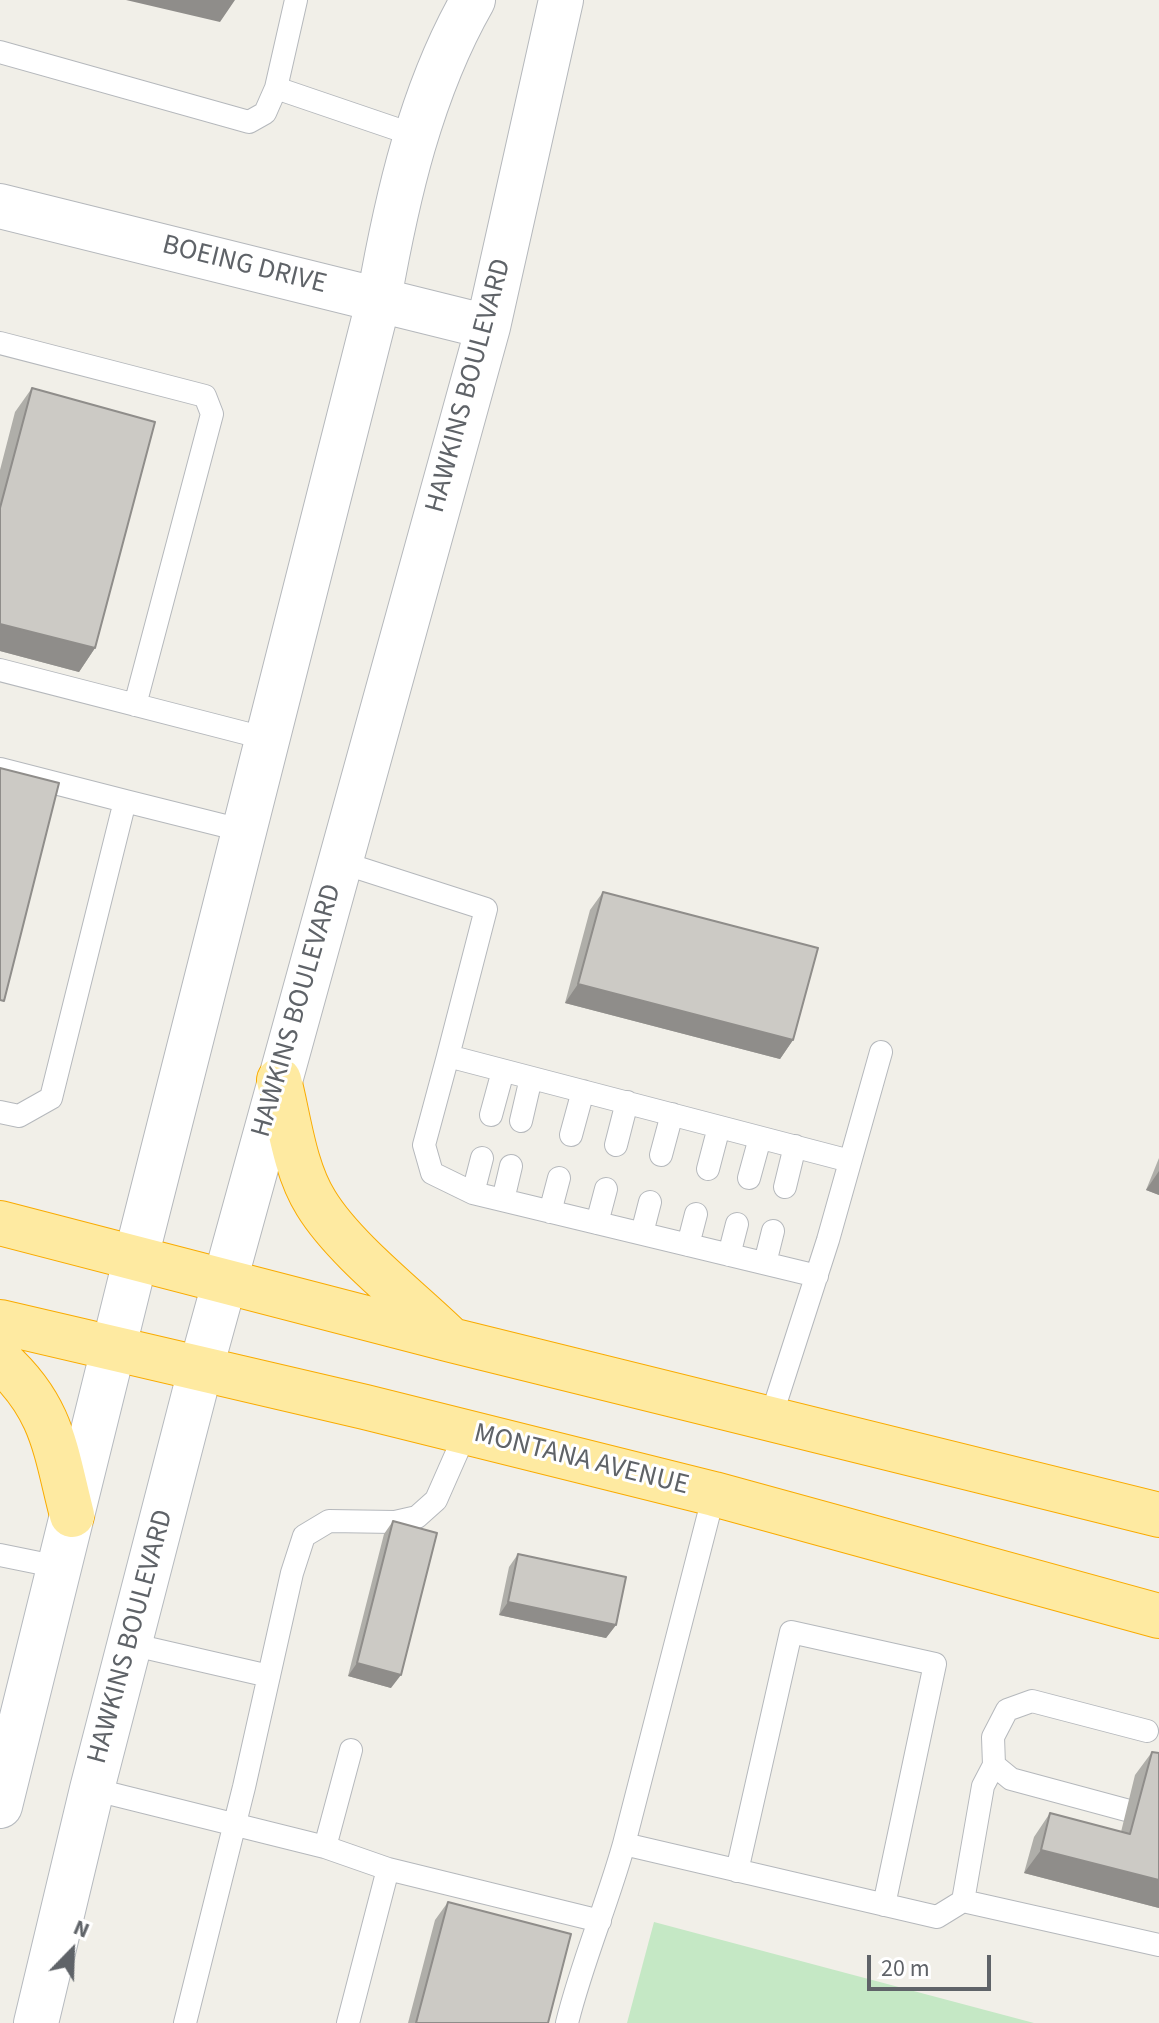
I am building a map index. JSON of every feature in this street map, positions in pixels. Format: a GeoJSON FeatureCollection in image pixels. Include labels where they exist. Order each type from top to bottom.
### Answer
{"type":"FeatureCollection","features":[{"type":"Feature","properties":{"kind":"highway"},"geometry":{"type":"LineString","coordinates":[[279,1080],[301,1165],[315,1202],[337,1231],[451,1340]]}},
{"type":"Feature","properties":{"kind":"highway"},"geometry":{"type":"LineString","coordinates":[[0,1223],[451,1340],[1159,1515]]}},
{"type":"Feature","properties":{"kind":"highway","name":"MONTANA AVENUE"},"geometry":{"type":"LineString","coordinates":[[0,1322],[714,1494],[1159,1616]]}},
{"type":"Feature","properties":{"kind":"highway"},"geometry":{"type":"LineString","coordinates":[[0,1360],[24,1381],[47,1415],[72,1515]]}},
{"type":"Feature","properties":{"kind":"street"},"geometry":{"type":"LineString","coordinates":[[0,1806],[379,299],[396,205],[448,51],[473,0]]}},
{"type":"Feature","properties":{"kind":"street","name":"HAWKINS BOULEVARD"},"geometry":{"type":"LineString","coordinates":[[36,2023],[92,1789],[224,1280],[488,327],[561,0]]}},
{"type":"Feature","properties":{"kind":"street","name":"BOEING DRIVE"},"geometry":{"type":"LineString","coordinates":[[0,206],[488,327]]}},
{"type":"Feature","properties":{"kind":"lane"},"geometry":{"type":"LineString","coordinates":[[0,52],[249,122],[265,113],[276,88],[296,0]]}},
{"type":"Feature","properties":{"kind":"lane"},"geometry":{"type":"LineString","coordinates":[[276,88],[417,136]]}},
{"type":"Feature","properties":{"kind":"lane"},"geometry":{"type":"LineString","coordinates":[[0,343],[205,396],[212,414],[135,705]]}},
{"type":"Feature","properties":{"kind":"lane"},"geometry":{"type":"LineString","coordinates":[[0,670],[268,739]]}},
{"type":"Feature","properties":{"kind":"lane"},"geometry":{"type":"LineString","coordinates":[[0,769],[245,831]]}},
{"type":"Feature","properties":{"kind":"lane"},"geometry":{"type":"LineString","coordinates":[[0,1112],[19,1116],[51,1098],[125,801]]}},
{"type":"Feature","properties":{"kind":"lane"},"geometry":{"type":"LineString","coordinates":[[340,862],[486,909],[424,1145],[432,1173],[473,1193],[817,1276]]}},
{"type":"Feature","properties":{"kind":"lane"},"geometry":{"type":"LineString","coordinates":[[770,1420],[817,1276],[881,1052]]}},
{"type":"Feature","properties":{"kind":"lane"},"geometry":{"type":"LineString","coordinates":[[448,1056],[850,1161]]}},
{"type":"Feature","properties":{"kind":"lane"},"geometry":{"type":"LineString","coordinates":[[491,1115],[503,1071]]}},
{"type":"Feature","properties":{"kind":"lane"},"geometry":{"type":"LineString","coordinates":[[521,1121],[531,1078]]}},
{"type":"Feature","properties":{"kind":"lane"},"geometry":{"type":"LineString","coordinates":[[571,1135],[583,1091]]}},
{"type":"Feature","properties":{"kind":"lane"},"geometry":{"type":"LineString","coordinates":[[616,1145],[627,1102]]}},
{"type":"Feature","properties":{"kind":"lane"},"geometry":{"type":"LineString","coordinates":[[661,1155],[672,1114]]}},
{"type":"Feature","properties":{"kind":"lane"},"geometry":{"type":"LineString","coordinates":[[708,1169],[719,1127]]}},
{"type":"Feature","properties":{"kind":"lane"},"geometry":{"type":"LineString","coordinates":[[749,1178],[760,1138]]}},
{"type":"Feature","properties":{"kind":"lane"},"geometry":{"type":"LineString","coordinates":[[785,1187],[795,1146]]}},
{"type":"Feature","properties":{"kind":"lane"},"geometry":{"type":"LineString","coordinates":[[473,1193],[482,1158]]}},
{"type":"Feature","properties":{"kind":"lane"},"geometry":{"type":"LineString","coordinates":[[503,1200],[511,1166]]}},
{"type":"Feature","properties":{"kind":"lane"},"geometry":{"type":"LineString","coordinates":[[550,1212],[559,1178]]}},
{"type":"Feature","properties":{"kind":"lane"},"geometry":{"type":"LineString","coordinates":[[597,1223],[606,1189]]}},
{"type":"Feature","properties":{"kind":"lane"},"geometry":{"type":"LineString","coordinates":[[642,1233],[650,1202]]}},
{"type":"Feature","properties":{"kind":"lane"},"geometry":{"type":"LineString","coordinates":[[688,1245],[696,1214]]}},
{"type":"Feature","properties":{"kind":"lane"},"geometry":{"type":"LineString","coordinates":[[729,1255],[737,1224]]}},
{"type":"Feature","properties":{"kind":"lane"},"geometry":{"type":"LineString","coordinates":[[765,1263],[773,1231]]}},
{"type":"Feature","properties":{"kind":"lane"},"geometry":{"type":"LineString","coordinates":[[185,2023],[304,1536],[329,1521],[395,1522],[417,1517],[436,1500],[466,1432]]}},
{"type":"Feature","properties":{"kind":"lane"},"geometry":{"type":"LineString","coordinates":[[567,2023],[583,1961],[600,1921],[624,1844],[714,1494]]}},
{"type":"Feature","properties":{"kind":"lane"},"geometry":{"type":"LineString","coordinates":[[0,1555],[59,1567]]}},
{"type":"Feature","properties":{"kind":"lane"},"geometry":{"type":"LineString","coordinates":[[737,1871],[791,1632],[935,1664],[884,1905]]}},
{"type":"Feature","properties":{"kind":"lane"},"geometry":{"type":"LineString","coordinates":[[130,1644],[269,1676]]}},
{"type":"Feature","properties":{"kind":"lane"},"geometry":{"type":"LineString","coordinates":[[963,1901],[983,1786],[994,1765],[993,1737],[1007,1710],[1032,1701],[1147,1731]]}},
{"type":"Feature","properties":{"kind":"lane"},"geometry":{"type":"LineString","coordinates":[[325,1847],[351,1750]]}},
{"type":"Feature","properties":{"kind":"lane"},"geometry":{"type":"LineString","coordinates":[[994,1765],[1011,1779],[1126,1810]]}},
{"type":"Feature","properties":{"kind":"lane"},"geometry":{"type":"LineString","coordinates":[[92,1789],[325,1847],[388,1869],[600,1921]]}},
{"type":"Feature","properties":{"kind":"lane"},"geometry":{"type":"LineString","coordinates":[[624,1844],[937,1917],[963,1901],[1159,1945]]}},
{"type":"Feature","properties":{"kind":"lane"},"geometry":{"type":"LineString","coordinates":[[348,2023],[388,1869]]}},
{"type":"Feature","properties":{"kind":"green space"},"geometry":{"type":"Polygon","coordinates":[[[654,1922],[1034,2023],[627,2023],[654,1922]]]}},
{"type":"Feature","properties":{"kind":"building"},"geometry":{"type":"Polygon","coordinates":[[[32,388],[155,422],[95,648],[0,624],[0,508],[32,388]]]}},
{"type":"Feature","properties":{"kind":"building"},"geometry":{"type":"Polygon","coordinates":[[[0,768],[59,783],[4,1001],[0,1000],[0,768]]]}},
{"type":"Feature","properties":{"kind":"building"},"geometry":{"type":"Polygon","coordinates":[[[603,892],[818,948],[793,1040],[578,984],[603,892]]]}},
{"type":"Feature","properties":{"kind":"building"},"geometry":{"type":"Polygon","coordinates":[[[393,1521],[437,1533],[401,1675],[357,1663],[393,1521]]]}},
{"type":"Feature","properties":{"kind":"building"},"geometry":{"type":"Polygon","coordinates":[[[518,1554],[626,1577],[616,1625],[508,1602],[518,1554]]]}},
{"type":"Feature","properties":{"kind":"building"},"geometry":{"type":"Polygon","coordinates":[[[1152,1752],[1159,1753],[1159,1880],[1041,1850],[1050,1813],[1130,1834],[1152,1752]]]}},
{"type":"Feature","properties":{"kind":"building"},"geometry":{"type":"Polygon","coordinates":[[[448,1902],[571,1934],[548,2023],[416,2023],[448,1902]]]}}]}
